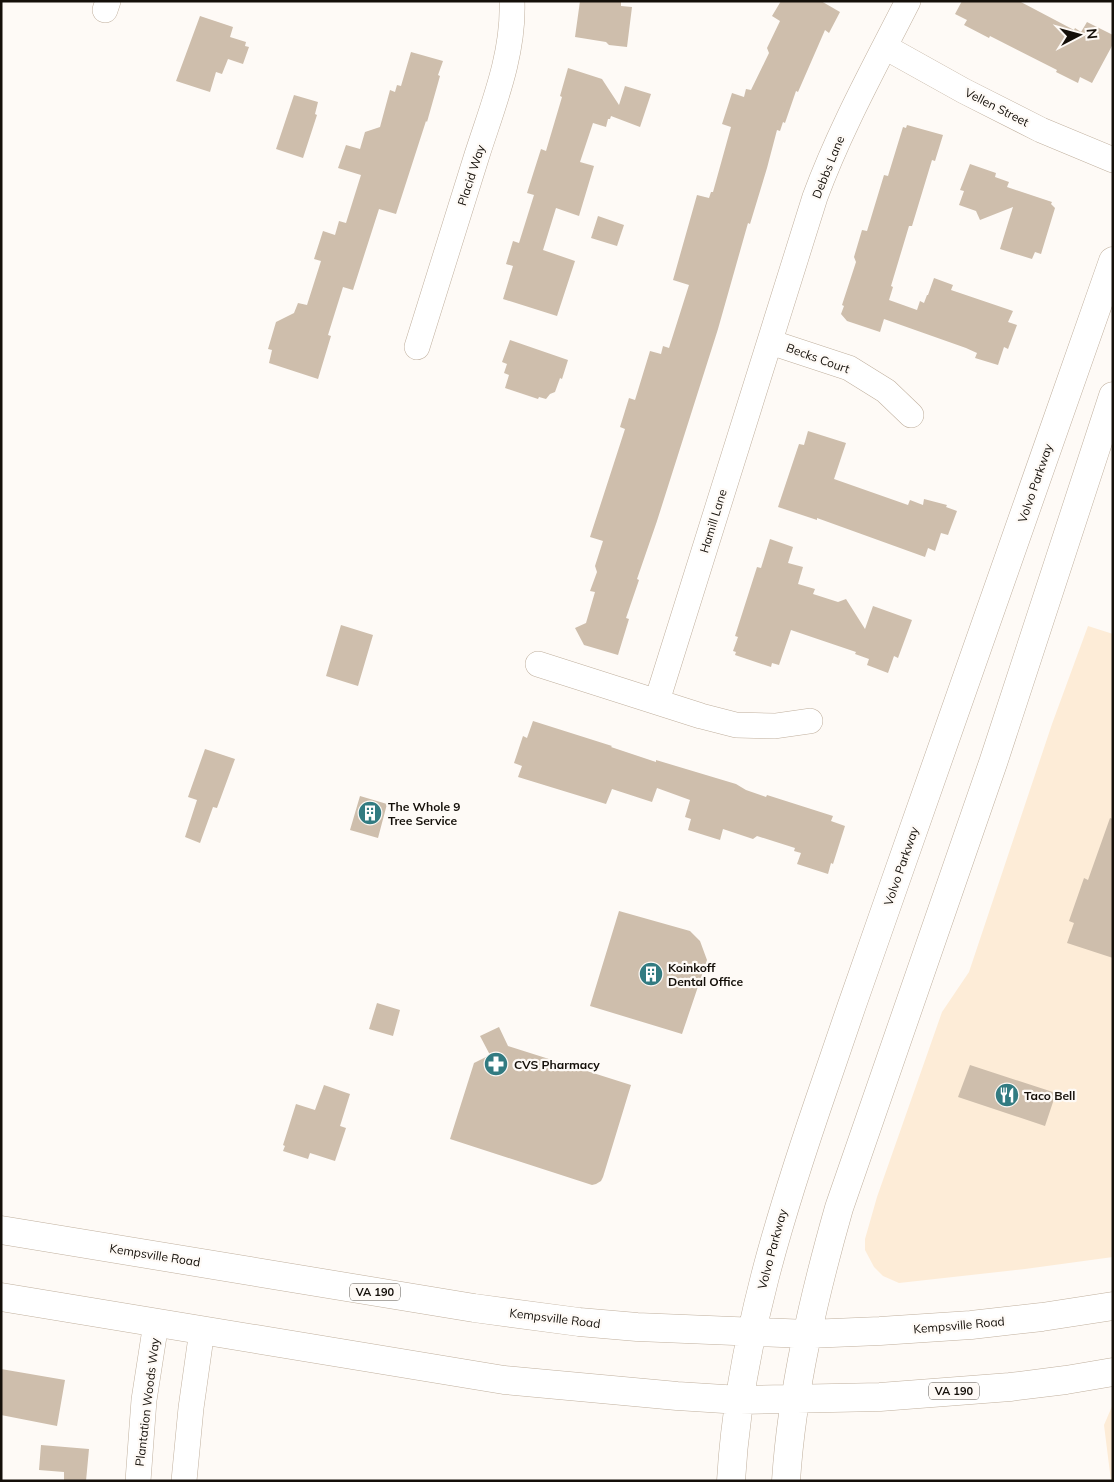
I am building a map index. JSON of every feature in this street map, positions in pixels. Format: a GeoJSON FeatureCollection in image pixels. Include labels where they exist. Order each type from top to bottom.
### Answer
{"type":"FeatureCollection","features":[{"type":"Feature","properties":{"kind":"main road","name":"Volvo Parkway"},"geometry":{"type":"LineString","coordinates":[[731,1481],[740,1400],[752,1332],[764,1275],[785,1204],[814,1114],[1113,261]]}},
{"type":"Feature","properties":{"kind":"main road"},"geometry":{"type":"LineString","coordinates":[[786,1481],[795,1399],[825,1257],[842,1199],[993,763],[1113,396]]}},
{"type":"Feature","properties":{"kind":"main road","name":"Kempsville Road"},"geometry":{"type":"LineString","coordinates":[[1,1230],[436,1302],[537,1317],[637,1327],[808,1334],[971,1325],[1113,1306]]}},
{"type":"Feature","properties":{"kind":"main road","name":"VA 190"},"geometry":{"type":"LineString","coordinates":[[1,1297],[504,1380],[601,1390],[740,1400],[880,1397],[1066,1380],[1113,1372]]}},
{"type":"Feature","properties":{"kind":"street","name":"Placid Way"},"geometry":{"type":"LineString","coordinates":[[417,347],[494,106],[508,55],[512,23],[512,1]]}},
{"type":"Feature","properties":{"kind":"street","name":"Debbs Lane"},"geometry":{"type":"LineString","coordinates":[[770,342],[815,197],[829,160],[846,121],[908,1]]}},
{"type":"Feature","properties":{"kind":"street","name":"Vellen Street"},"geometry":{"type":"LineString","coordinates":[[885,47],[964,91],[1041,130],[1113,160]]}},
{"type":"Feature","properties":{"kind":"street","name":"Becks Court"},"geometry":{"type":"LineString","coordinates":[[770,342],[849,368],[886,391],[911,415]]}},
{"type":"Feature","properties":{"kind":"street","name":"Hamill Lane"},"geometry":{"type":"LineString","coordinates":[[657,701],[770,342]]}},
{"type":"Feature","properties":{"kind":"street"},"geometry":{"type":"LineString","coordinates":[[538,664],[701,716],[736,725],[776,726],[810,721]]}},
{"type":"Feature","properties":{"kind":"street","name":"Plantation Woods Way"},"geometry":{"type":"LineString","coordinates":[[138,1481],[144,1400],[156,1323]]}},
{"type":"Feature","properties":{"kind":"street"},"geometry":{"type":"LineString","coordinates":[[184,1481],[190,1408],[202,1330]]}},
{"type":"Feature","properties":{"kind":"shaded area"},"geometry":{"type":"Polygon","coordinates":[[[1088,626],[1113,634],[1113,1257],[899,1283],[883,1276],[874,1267],[865,1250],[865,1239],[877,1197],[942,1012],[969,972],[1052,724],[1088,626]]]}},
{"type":"Feature","properties":{"kind":"shaded area"},"geometry":{"type":"Polygon","coordinates":[[[1113,1404],[1113,1481],[1111,1481],[1104,1425],[1113,1404]]]}},
{"type":"Feature","properties":{"kind":"building"},"geometry":{"type":"Polygon","coordinates":[[[580,1],[621,1],[621,6],[632,7],[627,47],[575,37],[580,1]]]}},
{"type":"Feature","properties":{"kind":"building"},"geometry":{"type":"Polygon","coordinates":[[[781,1],[821,1],[840,12],[829,33],[825,30],[798,92],[796,91],[785,123],[783,122],[780,131],[777,130],[718,329],[637,579],[639,580],[626,618],[629,619],[618,655],[584,645],[575,628],[586,623],[595,592],[590,591],[597,572],[595,566],[603,541],[590,537],[625,429],[620,427],[629,398],[635,400],[650,351],[661,354],[663,346],[669,348],[689,285],[673,280],[697,195],[709,198],[711,192],[713,192],[731,127],[722,124],[732,93],[744,97],[746,89],[751,90],[769,53],[767,48],[780,21],[772,16],[781,1]]]}},
{"type":"Feature","properties":{"kind":"building"},"geometry":{"type":"Polygon","coordinates":[[[962,1],[1019,1],[1074,30],[1075,28],[1081,32],[1087,22],[1113,35],[1113,44],[1092,83],[1080,77],[1078,83],[1056,72],[1057,70],[964,25],[967,20],[955,14],[962,1]]]}},
{"type":"Feature","properties":{"kind":"building"},"geometry":{"type":"Polygon","coordinates":[[[200,16],[233,27],[230,37],[246,42],[245,46],[249,47],[243,64],[228,59],[222,74],[216,72],[210,92],[176,81],[200,16]]]}},
{"type":"Feature","properties":{"kind":"building"},"geometry":{"type":"Polygon","coordinates":[[[411,52],[443,61],[427,122],[396,214],[379,209],[353,290],[343,287],[328,335],[331,336],[318,379],[269,363],[272,350],[268,349],[276,322],[294,313],[298,303],[307,305],[321,261],[314,259],[323,231],[335,235],[339,221],[346,223],[361,175],[338,168],[346,145],[360,149],[365,132],[380,127],[390,90],[395,92],[397,85],[401,86],[411,52]]]}},
{"type":"Feature","properties":{"kind":"building"},"geometry":{"type":"Polygon","coordinates":[[[568,68],[602,79],[619,105],[625,86],[651,94],[640,127],[611,116],[606,127],[593,123],[580,162],[594,166],[579,216],[556,208],[543,250],[575,261],[557,316],[503,299],[513,266],[506,264],[513,241],[519,243],[534,195],[527,193],[541,149],[546,151],[562,97],[560,96],[568,68]]]}},
{"type":"Feature","properties":{"kind":"building"},"geometry":{"type":"Polygon","coordinates":[[[294,95],[318,102],[315,114],[317,115],[303,158],[276,149],[294,95]]]}},
{"type":"Feature","properties":{"kind":"building"},"geometry":{"type":"Polygon","coordinates":[[[907,125],[943,135],[935,161],[932,160],[912,226],[909,226],[891,286],[893,287],[889,300],[917,310],[920,301],[924,303],[934,278],[953,285],[951,290],[1013,311],[1008,322],[1017,325],[1008,349],[1004,347],[998,365],[975,358],[977,353],[966,348],[884,319],[880,332],[847,321],[841,314],[844,306],[842,305],[856,262],[854,257],[862,230],[867,231],[884,175],[888,176],[903,127],[906,128],[907,125]]]}},
{"type":"Feature","properties":{"kind":"building"},"geometry":{"type":"Polygon","coordinates":[[[970,164],[996,173],[995,177],[1009,182],[1007,187],[1052,202],[1051,204],[1055,208],[1041,254],[1035,252],[1032,259],[1000,249],[1013,207],[980,220],[976,211],[959,205],[964,191],[960,190],[970,164]]]}},
{"type":"Feature","properties":{"kind":"building"},"geometry":{"type":"Polygon","coordinates":[[[598,216],[624,225],[617,246],[591,238],[598,216]]]}},
{"type":"Feature","properties":{"kind":"building"},"geometry":{"type":"Polygon","coordinates":[[[510,340],[568,360],[562,379],[560,378],[555,392],[546,399],[539,397],[538,399],[505,388],[509,375],[504,373],[507,364],[502,362],[510,340]]]}},
{"type":"Feature","properties":{"kind":"building"},"geometry":{"type":"Polygon","coordinates":[[[808,431],[846,443],[834,479],[908,505],[910,500],[923,505],[924,499],[947,505],[946,507],[957,511],[948,535],[941,533],[935,551],[928,548],[925,557],[817,518],[817,520],[778,507],[799,444],[804,445],[808,431]]]}},
{"type":"Feature","properties":{"kind":"building"},"geometry":{"type":"Polygon","coordinates":[[[770,539],[793,547],[788,563],[803,567],[798,584],[815,589],[813,594],[838,602],[846,599],[865,629],[873,606],[912,620],[898,658],[894,656],[888,673],[867,665],[869,659],[855,654],[856,652],[791,630],[779,665],[772,663],[771,667],[735,655],[736,652],[733,651],[738,637],[735,636],[757,567],[761,568],[770,539]]]}},
{"type":"Feature","properties":{"kind":"building"},"geometry":{"type":"Polygon","coordinates":[[[341,625],[373,635],[358,686],[326,676],[341,625]]]}},
{"type":"Feature","properties":{"kind":"building"},"geometry":{"type":"Polygon","coordinates":[[[533,721],[656,762],[656,760],[736,784],[746,790],[766,797],[767,795],[833,816],[831,821],[845,826],[833,864],[831,863],[828,874],[797,864],[801,853],[794,851],[795,848],[757,836],[753,839],[723,829],[720,840],[688,830],[691,819],[685,817],[690,800],[657,788],[652,802],[612,789],[606,804],[518,777],[522,766],[514,763],[523,736],[527,738],[533,721]]]}},
{"type":"Feature","properties":{"kind":"building"},"geometry":{"type":"Polygon","coordinates":[[[205,749],[235,759],[217,808],[213,807],[200,843],[185,837],[197,800],[188,797],[205,749]]]}},
{"type":"Feature","properties":{"kind":"building","name":"The Whole 9 Tree Service"},"geometry":{"type":"Polygon","coordinates":[[[360,796],[387,804],[378,838],[350,830],[360,796]]]}},
{"type":"Feature","properties":{"kind":"building"},"geometry":{"type":"Polygon","coordinates":[[[1110,818],[1113,819],[1113,958],[1067,943],[1074,923],[1069,921],[1084,878],[1088,880],[1110,818]]]}},
{"type":"Feature","properties":{"kind":"building","name":"Koinkoff Dental Office"},"geometry":{"type":"Polygon","coordinates":[[[619,911],[690,931],[700,941],[707,960],[682,1034],[590,1006],[619,911]]]}},
{"type":"Feature","properties":{"kind":"building"},"geometry":{"type":"Polygon","coordinates":[[[377,1003],[400,1010],[393,1036],[369,1029],[377,1003]]]}},
{"type":"Feature","properties":{"kind":"building","name":"CVS Pharmacy"},"geometry":{"type":"Polygon","coordinates":[[[499,1027],[508,1046],[631,1085],[601,1181],[592,1185],[450,1139],[474,1063],[490,1055],[480,1036],[499,1027]]]}},
{"type":"Feature","properties":{"kind":"building","name":"Taco Bell"},"geometry":{"type":"Polygon","coordinates":[[[970,1065],[1056,1093],[1045,1126],[958,1097],[970,1065]]]}},
{"type":"Feature","properties":{"kind":"building"},"geometry":{"type":"Polygon","coordinates":[[[324,1085],[350,1094],[340,1126],[346,1128],[335,1161],[310,1153],[308,1159],[283,1151],[285,1146],[283,1145],[296,1104],[315,1110],[324,1085]]]}},
{"type":"Feature","properties":{"kind":"building"},"geometry":{"type":"Polygon","coordinates":[[[1,1369],[65,1380],[57,1426],[1,1415],[1,1369]]]}},
{"type":"Feature","properties":{"kind":"building"},"geometry":{"type":"Polygon","coordinates":[[[41,1445],[89,1449],[86,1481],[64,1481],[64,1472],[39,1470],[41,1445]]]}},
{"type":"Feature","properties":{"kind":"place","name":"The Whole 9 Tree Service"},"geometry":{"type":"Point","coordinates":[370,813]}},
{"type":"Feature","properties":{"kind":"place","name":"Koinkoff Dental Office"},"geometry":{"type":"Point","coordinates":[651,974]}},
{"type":"Feature","properties":{"kind":"place","name":"CVS Pharmacy"},"geometry":{"type":"Point","coordinates":[496,1064]}},
{"type":"Feature","properties":{"kind":"place","name":"Taco Bell"},"geometry":{"type":"Point","coordinates":[1007,1095]}}]}
